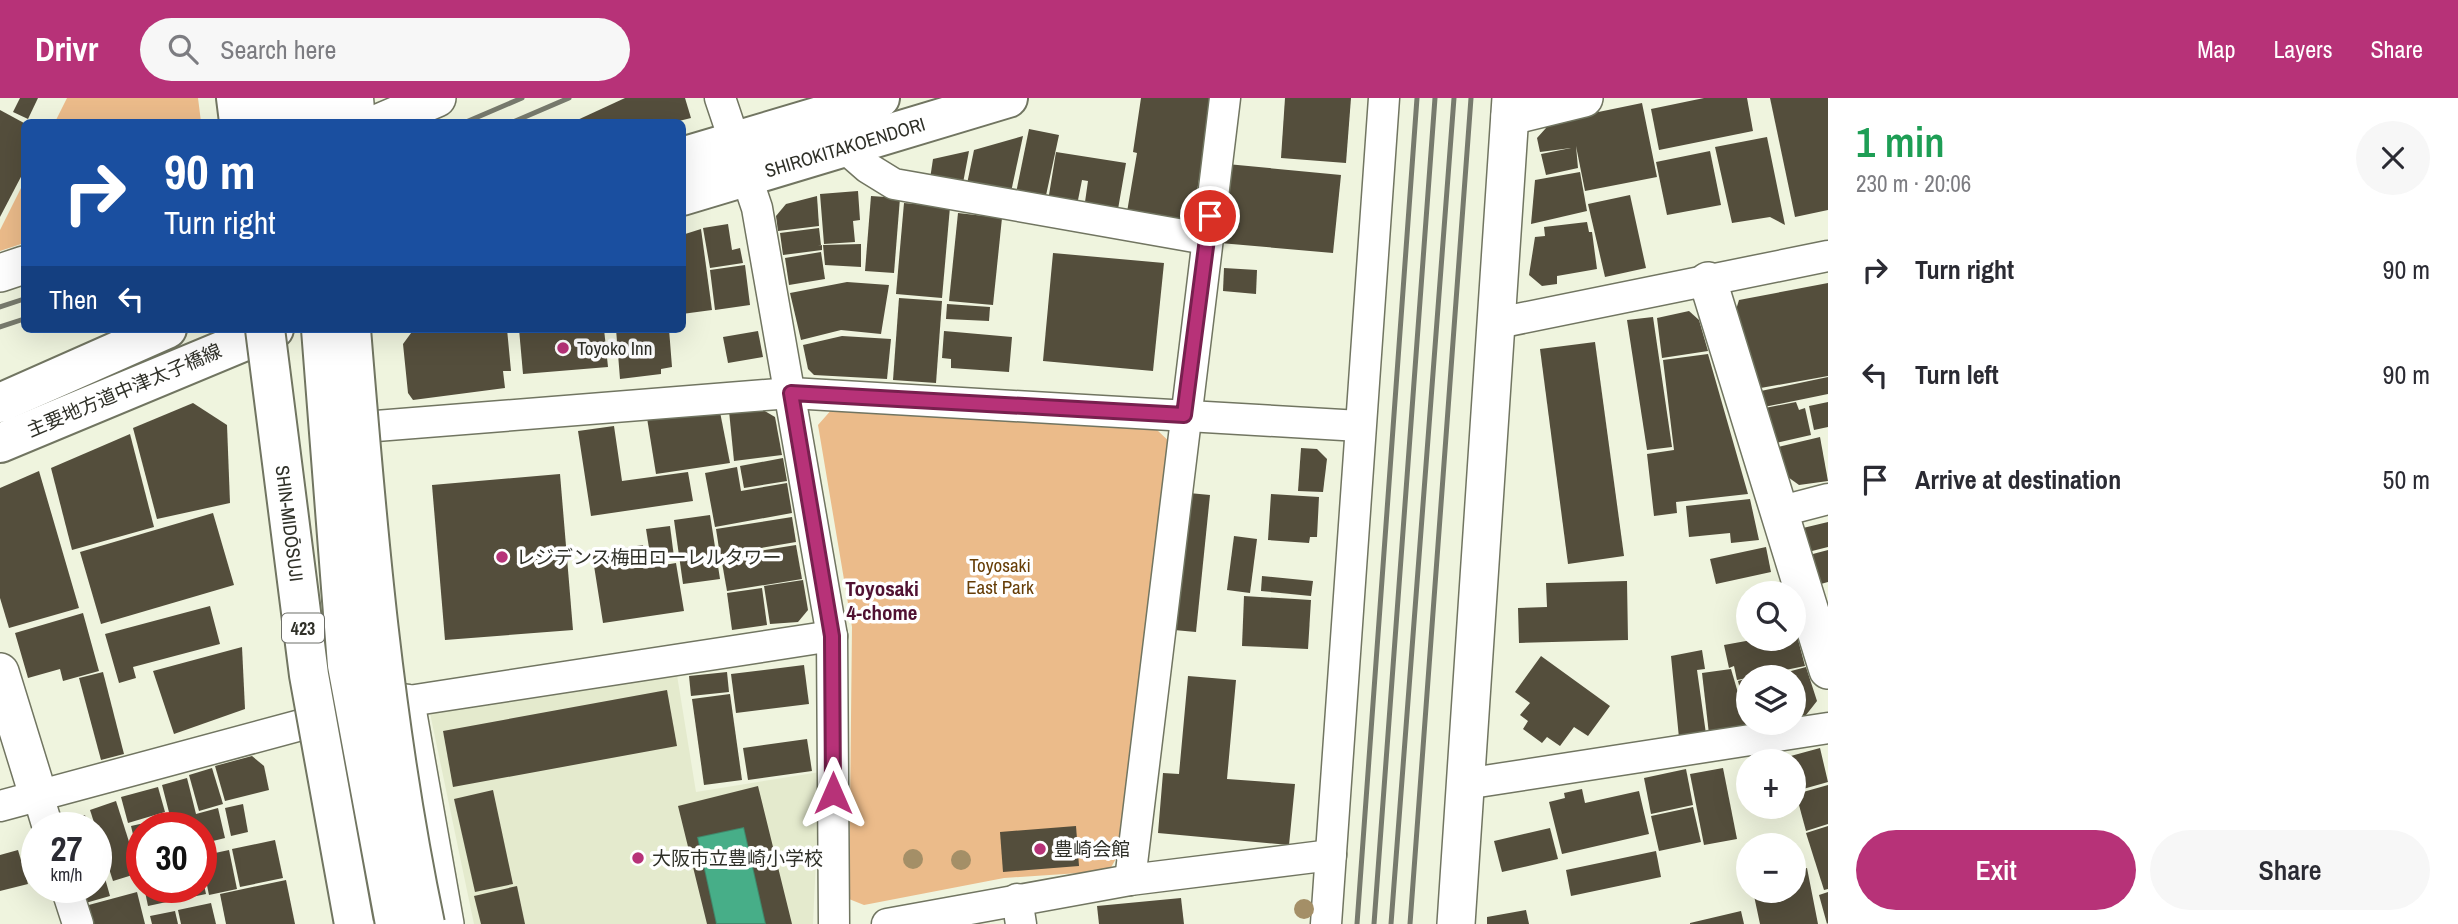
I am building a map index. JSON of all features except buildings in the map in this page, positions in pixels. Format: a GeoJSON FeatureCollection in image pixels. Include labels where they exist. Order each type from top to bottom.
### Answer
{"type":"FeatureCollection","features":[{"type":"Feature","properties":{"kind":"main road"},"geometry":{"type":"LineString","coordinates":[[236,98],[239,119]]}},
{"type":"Feature","properties":{"kind":"main road"},"geometry":{"type":"LineString","coordinates":[[303,98],[305,119]]}},
{"type":"Feature","properties":{"kind":"main road"},"geometry":{"type":"LineString","coordinates":[[332,98],[334,119]]}},
{"type":"Feature","properties":{"kind":"main road","name":"SHIROKITAKOENDORI"},"geometry":{"type":"LineString","coordinates":[[686,193],[742,158],[880,98]]}},
{"type":"Feature","properties":{"kind":"main road","name":"SHIROKITAKOENDORI"},"geometry":{"type":"LineString","coordinates":[[686,157],[742,158],[844,147],[1008,98]]}},
{"type":"Feature","properties":{"kind":"main road"},"geometry":{"type":"LineString","coordinates":[[0,403],[158,333]]}},
{"type":"Feature","properties":{"kind":"main road","name":"主要地方道中津太子橋線"},"geometry":{"type":"LineString","coordinates":[[0,443],[253,333]]}},
{"type":"Feature","properties":{"kind":"main road","name":"SHIN-MIDŌSUJI"},"geometry":{"type":"LineString","coordinates":[[258,333],[309,675],[354,924]]}},
{"type":"Feature","properties":{"kind":"main road"},"geometry":{"type":"LineString","coordinates":[[321,333],[346,665],[395,924]]}},
{"type":"Feature","properties":{"kind":"main road"},"geometry":{"type":"LineString","coordinates":[[351,333],[367,532],[410,849],[425,924]]}},
{"type":"Feature","properties":{"kind":"street"},"geometry":{"type":"LineString","coordinates":[[272,98],[274,119]]}},
{"type":"Feature","properties":{"kind":"street"},"geometry":{"type":"LineString","coordinates":[[358,98],[360,119]]}},
{"type":"Feature","properties":{"kind":"street"},"geometry":{"type":"LineString","coordinates":[[388,119],[436,98]]}},
{"type":"Feature","properties":{"kind":"street"},"geometry":{"type":"LineString","coordinates":[[720,98],[757,208],[832,636],[834,924]]}},
{"type":"Feature","properties":{"kind":"street"},"geometry":{"type":"LineString","coordinates":[[1130,880],[1184,415],[1225,98]]}},
{"type":"Feature","properties":{"kind":"street"},"geometry":{"type":"LineString","coordinates":[[1326,924],[1384,98]]}},
{"type":"Feature","properties":{"kind":"street"},"geometry":{"type":"LineString","coordinates":[[1456,924],[1511,107],[1584,98]]}},
{"type":"Feature","properties":{"kind":"street"},"geometry":{"type":"LineString","coordinates":[[844,147],[868,169],[894,184],[1206,239]]}},
{"type":"Feature","properties":{"kind":"street"},"geometry":{"type":"LineString","coordinates":[[1498,323],[1828,256]]}},
{"type":"Feature","properties":{"kind":"street"},"geometry":{"type":"LineString","coordinates":[[0,273],[21,266]]}},
{"type":"Feature","properties":{"kind":"street"},"geometry":{"type":"LineString","coordinates":[[1708,281],[1828,670]]}},
{"type":"Feature","properties":{"kind":"street"},"geometry":{"type":"LineString","coordinates":[[258,333],[300,724],[342,924]]}},
{"type":"Feature","properties":{"kind":"street"},"geometry":{"type":"LineString","coordinates":[[369,333],[384,534],[405,700],[445,924]]}},
{"type":"Feature","properties":{"kind":"street"},"geometry":{"type":"LineString","coordinates":[[376,426],[791,393],[1360,426]]}},
{"type":"Feature","properties":{"kind":"street"},"geometry":{"type":"LineString","coordinates":[[1778,512],[1828,499]]}},
{"type":"Feature","properties":{"kind":"street"},"geometry":{"type":"LineString","coordinates":[[0,806],[43,811],[300,724],[405,700],[832,636]]}},
{"type":"Feature","properties":{"kind":"street"},"geometry":{"type":"LineString","coordinates":[[0,672],[43,811]]}},
{"type":"Feature","properties":{"kind":"street"},"geometry":{"type":"LineString","coordinates":[[1465,784],[1828,728]]}},
{"type":"Feature","properties":{"kind":"street"},"geometry":{"type":"LineString","coordinates":[[887,924],[1019,911],[1130,880],[1331,855]]}},
{"type":"Feature","properties":{"kind":"street"},"geometry":{"type":"LineString","coordinates":[[71,903],[78,924]]}},
{"type":"Feature","properties":{"kind":"shaded area","name":"大阪市立豊崎小学校"},"geometry":{"type":"Polygon","coordinates":[[[676,669],[696,792],[820,772],[813,924],[474,924],[430,713],[676,669]]]}},
{"type":"Feature","properties":{"kind":"shaded area"},"geometry":{"type":"Polygon","coordinates":[[[744,827],[766,924],[716,924],[697,837],[744,827]]]}},
{"type":"Feature","properties":{"kind":"green space"},"geometry":{"type":"Polygon","coordinates":[[[67,98],[198,98],[201,119],[56,119],[67,98]]]}},
{"type":"Feature","properties":{"kind":"green space"},"geometry":{"type":"Polygon","coordinates":[[[21,188],[21,244],[0,251],[0,230],[21,188]]]}},
{"type":"Feature","properties":{"kind":"green space","name":"Toyosaki East Park"},"geometry":{"type":"Polygon","coordinates":[[[833,408],[1157,430],[1173,445],[1122,848],[1109,871],[1004,878],[864,905],[849,899],[852,627],[818,425],[833,408]]]}},
{"type":"Feature","properties":{"kind":"railway"},"geometry":{"type":"LineString","coordinates":[[473,119],[522,98]]}},
{"type":"Feature","properties":{"kind":"railway"},"geometry":{"type":"LineString","coordinates":[[520,119],[569,98]]}},
{"type":"Feature","properties":{"kind":"railway"},"geometry":{"type":"LineString","coordinates":[[1357,924],[1417,98]]}},
{"type":"Feature","properties":{"kind":"railway"},"geometry":{"type":"LineString","coordinates":[[1374,924],[1435,98]]}},
{"type":"Feature","properties":{"kind":"railway"},"geometry":{"type":"LineString","coordinates":[[1391,924],[1454,98]]}},
{"type":"Feature","properties":{"kind":"railway"},"geometry":{"type":"LineString","coordinates":[[1410,924],[1471,98]]}},
{"type":"Feature","properties":{"kind":"railway"},"geometry":{"type":"LineString","coordinates":[[0,307],[21,300]]}},
{"type":"Feature","properties":{"kind":"railway"},"geometry":{"type":"LineString","coordinates":[[0,327],[21,320]]}},
{"type":"Feature","properties":{"kind":"place","name":"Toyoko Inn"},"geometry":{"type":"Point","coordinates":[563,348]}},
{"type":"Feature","properties":{"kind":"place","name":"レジデンス梅田ローレルタワー"},"geometry":{"type":"Point","coordinates":[502,557]}},
{"type":"Feature","properties":{"kind":"place","name":"豊崎会館"},"geometry":{"type":"Point","coordinates":[1040,849]}},
{"type":"Feature","properties":{"kind":"place","name":"大阪市立豊崎小学校"},"geometry":{"type":"Point","coordinates":[638,858]}},
{"type":"Feature","properties":{"kind":"district","name":"Toyosaki 4-chome"},"geometry":{"type":"Point","coordinates":[882,600]}},
{"type":"Feature","properties":{"kind":"route"},"geometry":{"type":"LineString","coordinates":[[833,793],[832,636],[791,393],[1184,415],[1210,216]]}}]}
